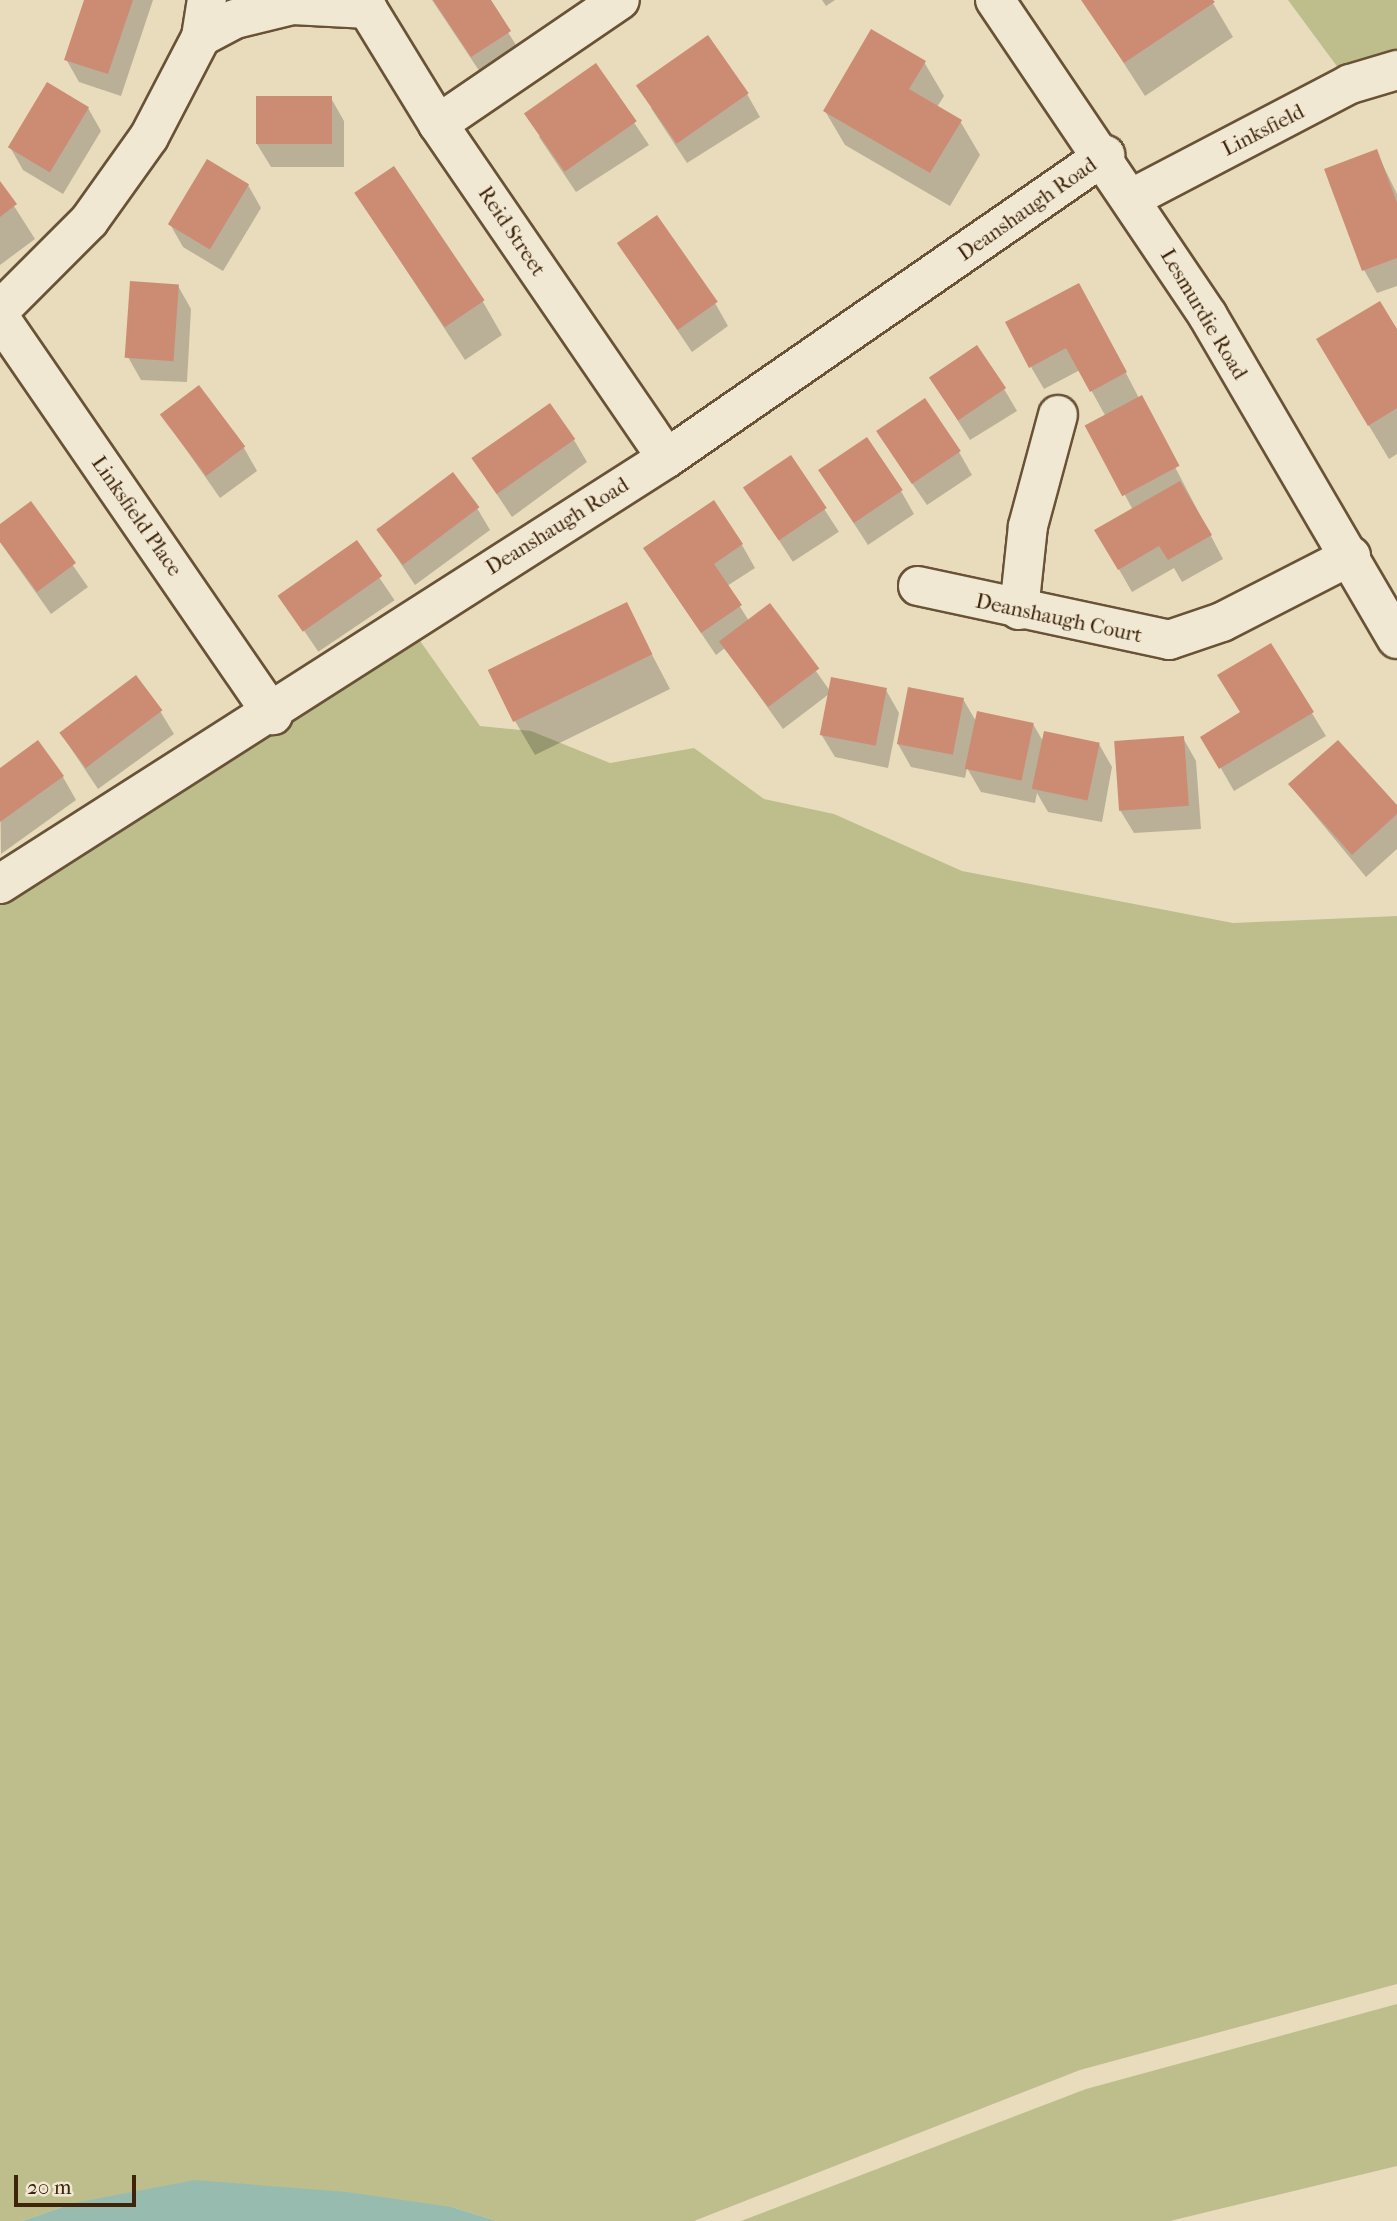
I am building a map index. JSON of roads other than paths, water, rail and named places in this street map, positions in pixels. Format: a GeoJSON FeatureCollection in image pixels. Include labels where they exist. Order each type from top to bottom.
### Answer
{"type":"FeatureCollection","features":[{"type":"Feature","properties":{"kind":"street"},"geometry":{"type":"LineString","coordinates":[[0,310],[89,221],[149,137],[201,37],[207,0]]}},
{"type":"Feature","properties":{"kind":"street"},"geometry":{"type":"LineString","coordinates":[[438,124],[620,0]]}},
{"type":"Feature","properties":{"kind":"street","name":"Lesmurdie Road"},"geometry":{"type":"LineString","coordinates":[[995,0],[1105,155],[1351,556],[1397,639]]}},
{"type":"Feature","properties":{"kind":"street"},"geometry":{"type":"LineString","coordinates":[[201,37],[234,19],[293,5],[365,5]]}},
{"type":"Feature","properties":{"kind":"street","name":"Reid Street"},"geometry":{"type":"LineString","coordinates":[[365,5],[438,124],[667,458]]}},
{"type":"Feature","properties":{"kind":"street","name":"Linksfield"},"geometry":{"type":"LineString","coordinates":[[1132,198],[1350,84],[1397,71]]}},
{"type":"Feature","properties":{"kind":"street","name":"Deanshaugh Road"},"geometry":{"type":"LineString","coordinates":[[0,884],[273,715],[405,621],[667,458],[1105,155]]}},
{"type":"Feature","properties":{"kind":"street","name":"Linksfield Place"},"geometry":{"type":"LineString","coordinates":[[0,318],[273,715]]}},
{"type":"Feature","properties":{"kind":"street"},"geometry":{"type":"LineString","coordinates":[[1019,610],[1028,526],[1058,415]]}},
{"type":"Feature","properties":{"kind":"street","name":"Deanshaugh Court"},"geometry":{"type":"LineString","coordinates":[[918,586],[1019,610],[1169,640],[1222,622],[1351,556]]}},
{"type":"Feature","properties":{"kind":"water"},"geometry":{"type":"Polygon","coordinates":[[[195,2180],[347,2192],[452,2207],[497,2221],[22,2221],[74,2203],[195,2180]]]}}]}
